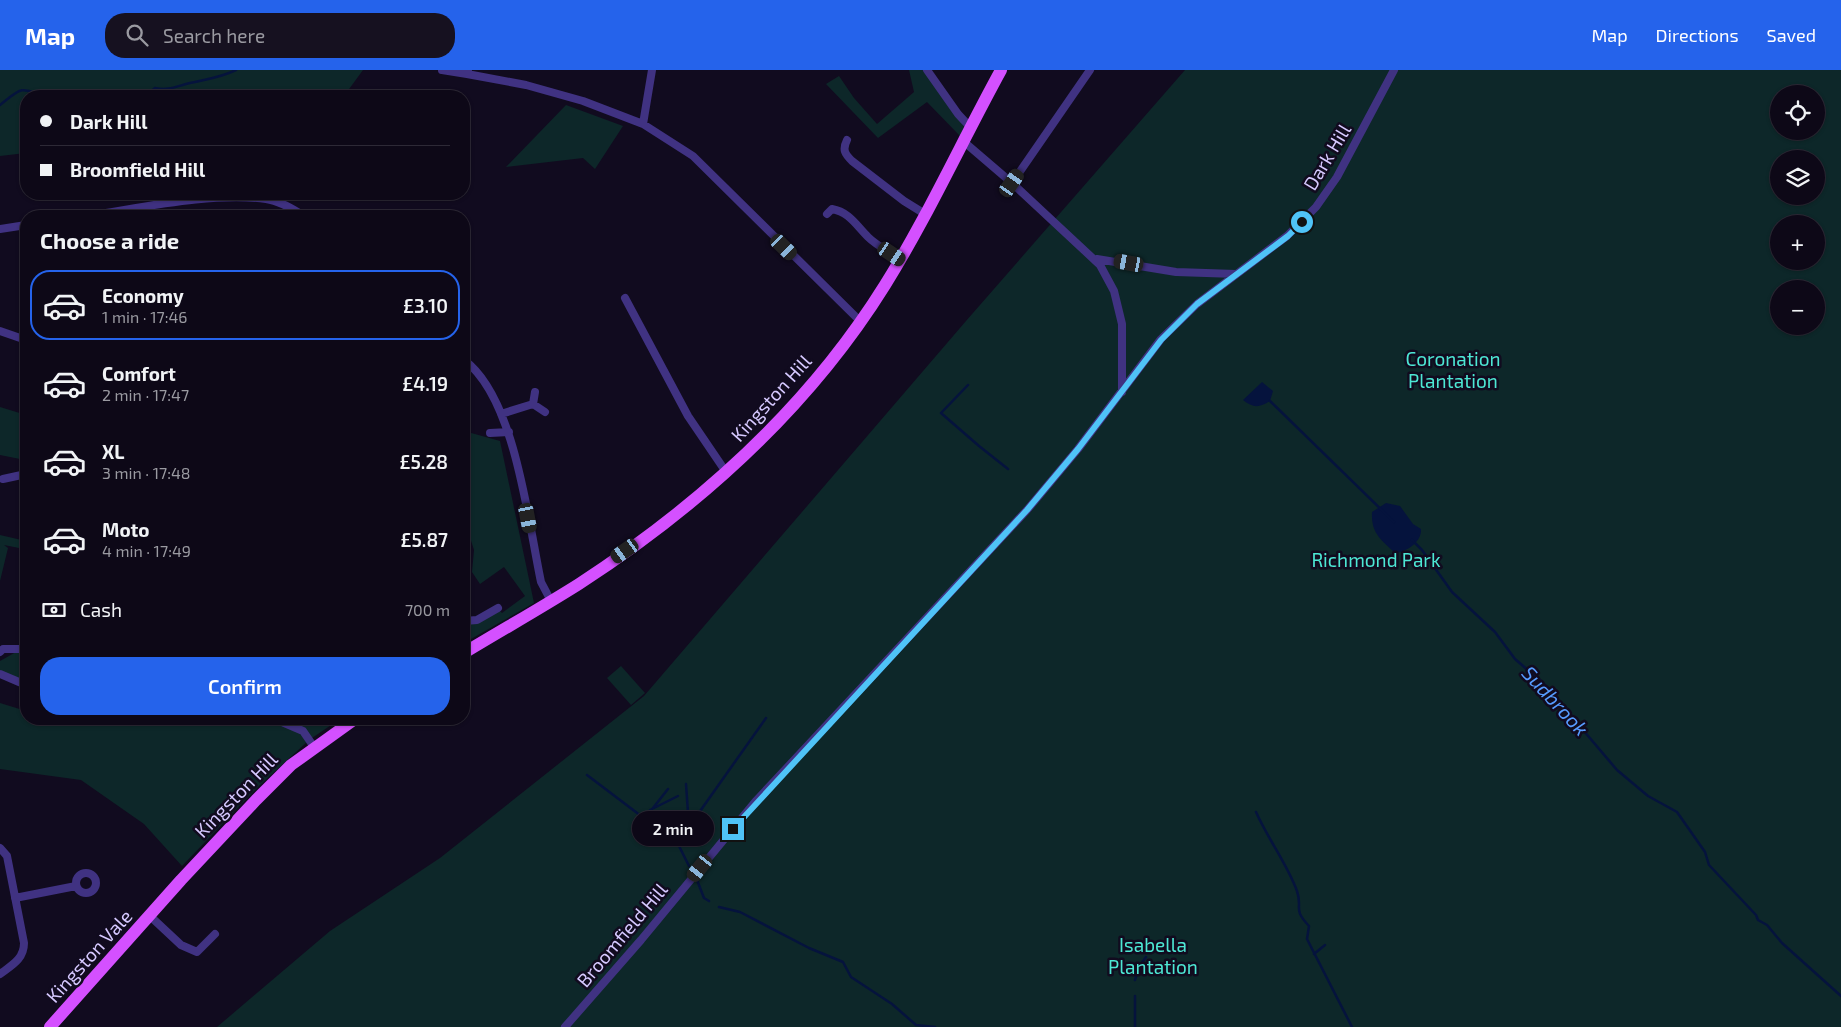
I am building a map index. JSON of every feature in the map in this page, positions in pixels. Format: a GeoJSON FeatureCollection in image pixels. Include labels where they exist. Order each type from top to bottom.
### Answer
{"type":"FeatureCollection","features":[{"type":"Feature","properties":{"kind":"main road","name":"Kingston Hill"},"geometry":{"type":"LineString","coordinates":[[470,649],[551,600],[634,545],[726,472],[781,418],[860,321],[900,259],[1001,70]]}},
{"type":"Feature","properties":{"kind":"main road","name":"Kingston Hill"},"geometry":{"type":"LineString","coordinates":[[152,913],[256,800],[291,765],[346,725]]}},
{"type":"Feature","properties":{"kind":"main road","name":"Kingston Vale"},"geometry":{"type":"LineString","coordinates":[[50,1027],[152,913]]}},
{"type":"Feature","properties":{"kind":"street"},"geometry":{"type":"LineString","coordinates":[[442,70],[468,72],[526,84],[583,101],[643,124],[693,156],[860,321]]}},
{"type":"Feature","properties":{"kind":"street"},"geometry":{"type":"LineString","coordinates":[[643,124],[652,70]]}},
{"type":"Feature","properties":{"kind":"street"},"geometry":{"type":"LineString","coordinates":[[927,70],[958,114],[971,128]]}},
{"type":"Feature","properties":{"kind":"street"},"geometry":{"type":"LineString","coordinates":[[1012,183],[1090,70]]}},
{"type":"Feature","properties":{"kind":"street","name":"Dark Hill"},"geometry":{"type":"LineString","coordinates":[[1122,392],[1161,340],[1197,304],[1288,236],[1316,207],[1337,177],[1394,70]]}},
{"type":"Feature","properties":{"kind":"street"},"geometry":{"type":"LineString","coordinates":[[847,140],[844,147],[845,154],[852,161],[904,201],[925,214]]}},
{"type":"Feature","properties":{"kind":"street"},"geometry":{"type":"LineString","coordinates":[[963,141],[1096,259],[1110,281],[1120,310],[1123,338],[1122,392]]}},
{"type":"Feature","properties":{"kind":"street"},"geometry":{"type":"LineString","coordinates":[[128,210],[210,200]]}},
{"type":"Feature","properties":{"kind":"street"},"geometry":{"type":"LineString","coordinates":[[269,200],[283,204],[294,210]]}},
{"type":"Feature","properties":{"kind":"street"},"geometry":{"type":"LineString","coordinates":[[826,214],[832,209],[840,210],[852,218],[869,238],[900,259]]}},
{"type":"Feature","properties":{"kind":"street"},"geometry":{"type":"LineString","coordinates":[[0,229],[20,226]]}},
{"type":"Feature","properties":{"kind":"street"},"geometry":{"type":"LineString","coordinates":[[1096,259],[1176,272],[1236,274]]}},
{"type":"Feature","properties":{"kind":"street"},"geometry":{"type":"LineString","coordinates":[[625,298],[688,416],[726,472]]}},
{"type":"Feature","properties":{"kind":"street"},"geometry":{"type":"LineString","coordinates":[[0,331],[20,338]]}},
{"type":"Feature","properties":{"kind":"street"},"geometry":{"type":"LineString","coordinates":[[470,365],[492,393],[509,432],[541,582],[551,600]]}},
{"type":"Feature","properties":{"kind":"street"},"geometry":{"type":"LineString","coordinates":[[533,404],[535,392]]}},
{"type":"Feature","properties":{"kind":"street","name":"Broomfield Hill"},"geometry":{"type":"LineString","coordinates":[[565,1027],[641,940],[755,802],[1027,510],[1122,392]]}},
{"type":"Feature","properties":{"kind":"street"},"geometry":{"type":"LineString","coordinates":[[501,414],[533,404]]}},
{"type":"Feature","properties":{"kind":"street"},"geometry":{"type":"LineString","coordinates":[[533,404],[545,412]]}},
{"type":"Feature","properties":{"kind":"street"},"geometry":{"type":"LineString","coordinates":[[490,433],[509,432]]}},
{"type":"Feature","properties":{"kind":"street"},"geometry":{"type":"LineString","coordinates":[[3,479],[20,475]]}},
{"type":"Feature","properties":{"kind":"street"},"geometry":{"type":"LineString","coordinates":[[470,620],[478,619],[498,608]]}},
{"type":"Feature","properties":{"kind":"street"},"geometry":{"type":"LineString","coordinates":[[0,652],[3,649],[20,649]]}},
{"type":"Feature","properties":{"kind":"street"},"geometry":{"type":"LineString","coordinates":[[0,674],[20,682]]}},
{"type":"Feature","properties":{"kind":"street"},"geometry":{"type":"LineString","coordinates":[[289,725],[303,731],[314,747]]}},
{"type":"Feature","properties":{"kind":"street"},"geometry":{"type":"LineString","coordinates":[[0,848],[6,856],[24,952],[21,958],[0,974]]}},
{"type":"Feature","properties":{"kind":"street"},"geometry":{"type":"LineString","coordinates":[[15,898],[76,886]]}},
{"type":"Feature","properties":{"kind":"street"},"geometry":{"type":"LineString","coordinates":[[152,913],[181,945],[197,952],[215,934]]}},
{"type":"Feature","properties":{"kind":"green space"},"geometry":{"type":"Polygon","coordinates":[[[0,70],[363,70],[348,90],[20,90],[20,154],[0,156],[0,70]]]}},
{"type":"Feature","properties":{"kind":"green space"},"geometry":{"type":"Polygon","coordinates":[[[909,70],[923,70],[944,95],[964,127],[960,136],[927,102],[878,138],[826,84],[839,76],[854,98],[877,124],[914,92],[909,70]]]}},
{"type":"Feature","properties":{"kind":"green space","name":"Richmond Park"},"geometry":{"type":"Polygon","coordinates":[[[1185,70],[1841,70],[1841,1027],[217,1027],[330,931],[440,858],[644,696],[966,321],[1185,70]]]}},
{"type":"Feature","properties":{"kind":"green space"},"geometry":{"type":"Polygon","coordinates":[[[566,105],[623,126],[595,169],[583,158],[506,167],[566,105]]]}},
{"type":"Feature","properties":{"kind":"green space"},"geometry":{"type":"Polygon","coordinates":[[[0,407],[20,413],[20,459],[0,455],[0,407]]]}},
{"type":"Feature","properties":{"kind":"green space"},"geometry":{"type":"Polygon","coordinates":[[[470,433],[500,441],[534,603],[470,640],[470,621],[499,610],[502,613],[525,596],[504,567],[480,584],[472,572],[474,550],[470,537],[470,433]]]}},
{"type":"Feature","properties":{"kind":"green space"},"geometry":{"type":"Polygon","coordinates":[[[0,535],[20,540],[20,548],[4,545],[8,548],[0,581],[0,535]]]}},
{"type":"Feature","properties":{"kind":"green space"},"geometry":{"type":"Polygon","coordinates":[[[16,652],[20,652],[20,679],[0,671],[0,661],[16,652]]]}},
{"type":"Feature","properties":{"kind":"green space"},"geometry":{"type":"Polygon","coordinates":[[[621,666],[645,693],[631,705],[607,678],[621,666]]]}},
{"type":"Feature","properties":{"kind":"green space"},"geometry":{"type":"Polygon","coordinates":[[[0,703],[20,709],[20,725],[281,725],[301,733],[308,741],[259,786],[182,866],[144,824],[81,780],[0,769],[0,703]]]}},
{"type":"Feature","properties":{"kind":"green space"},"geometry":{"type":"Polygon","coordinates":[[[298,725],[331,725],[312,738],[298,725]]]}},
{"type":"Feature","properties":{"kind":"water"},"geometry":{"type":"Polygon","coordinates":[[[1262,382],[1273,391],[1270,401],[1256,406],[1250,405],[1243,400],[1262,382]]]}},
{"type":"Feature","properties":{"kind":"water"},"geometry":{"type":"Polygon","coordinates":[[[1386,503],[1400,506],[1413,524],[1421,529],[1419,538],[1412,546],[1395,553],[1385,544],[1375,531],[1373,525],[1372,512],[1386,503]]]}},
{"type":"Feature","properties":{"kind":"waterway"},"geometry":{"type":"LineString","coordinates":[[153,90],[155,88],[173,88],[218,77],[236,70]]}},
{"type":"Feature","properties":{"kind":"waterway"},"geometry":{"type":"LineString","coordinates":[[0,105],[20,90]]}},
{"type":"Feature","properties":{"kind":"waterway"},"geometry":{"type":"LineString","coordinates":[[968,385],[941,413],[1008,469]]}},
{"type":"Feature","properties":{"kind":"waterway","name":"Sudbrook"},"geometry":{"type":"LineString","coordinates":[[1270,401],[1394,522]]}},
{"type":"Feature","properties":{"kind":"waterway","name":"Sudbrook"},"geometry":{"type":"LineString","coordinates":[[1412,540],[1422,550],[1452,592],[1495,632],[1515,659],[1544,684],[1617,770],[1648,796],[1677,812],[1705,852],[1709,865],[1756,915],[1758,920],[1767,925],[1782,943],[1841,996]]}},
{"type":"Feature","properties":{"kind":"waterway"},"geometry":{"type":"LineString","coordinates":[[686,831],[766,718]]}},
{"type":"Feature","properties":{"kind":"waterway"},"geometry":{"type":"LineString","coordinates":[[587,775],[678,844],[689,866]]}},
{"type":"Feature","properties":{"kind":"waterway"},"geometry":{"type":"LineString","coordinates":[[686,784],[689,827]]}},
{"type":"Feature","properties":{"kind":"waterway"},"geometry":{"type":"LineString","coordinates":[[653,808],[668,789]]}},
{"type":"Feature","properties":{"kind":"waterway"},"geometry":{"type":"LineString","coordinates":[[650,810],[678,796]]}},
{"type":"Feature","properties":{"kind":"waterway"},"geometry":{"type":"LineString","coordinates":[[1256,812],[1293,881],[1299,897],[1299,912],[1309,926],[1307,939],[1352,1027]]}},
{"type":"Feature","properties":{"kind":"waterway"},"geometry":{"type":"LineString","coordinates":[[697,880],[704,898],[709,901]]}},
{"type":"Feature","properties":{"kind":"waterway"},"geometry":{"type":"LineString","coordinates":[[719,907],[740,912],[809,948],[843,962],[851,977],[892,1004],[916,1025],[935,1027]]}},
{"type":"Feature","properties":{"kind":"waterway"},"geometry":{"type":"LineString","coordinates":[[1314,954],[1325,945]]}},
{"type":"Feature","properties":{"kind":"waterway"},"geometry":{"type":"LineString","coordinates":[[1135,980],[1139,967],[1146,957]]}},
{"type":"Feature","properties":{"kind":"waterway"},"geometry":{"type":"LineString","coordinates":[[1135,996],[1135,1027]]}},
{"type":"Feature","properties":{"kind":"route"},"geometry":{"type":"LineString","coordinates":[[733,829],[755,802],[1027,510],[1078,449],[1161,340],[1197,304],[1288,236],[1302,222]]}},
{"type":"Feature","properties":{"kind":"park label","name":"Coronation Plantation"},"geometry":{"type":"Point","coordinates":[1453,370]}},
{"type":"Feature","properties":{"kind":"park label","name":"Isabella Plantation"},"geometry":{"type":"Point","coordinates":[1153,956]}}]}
